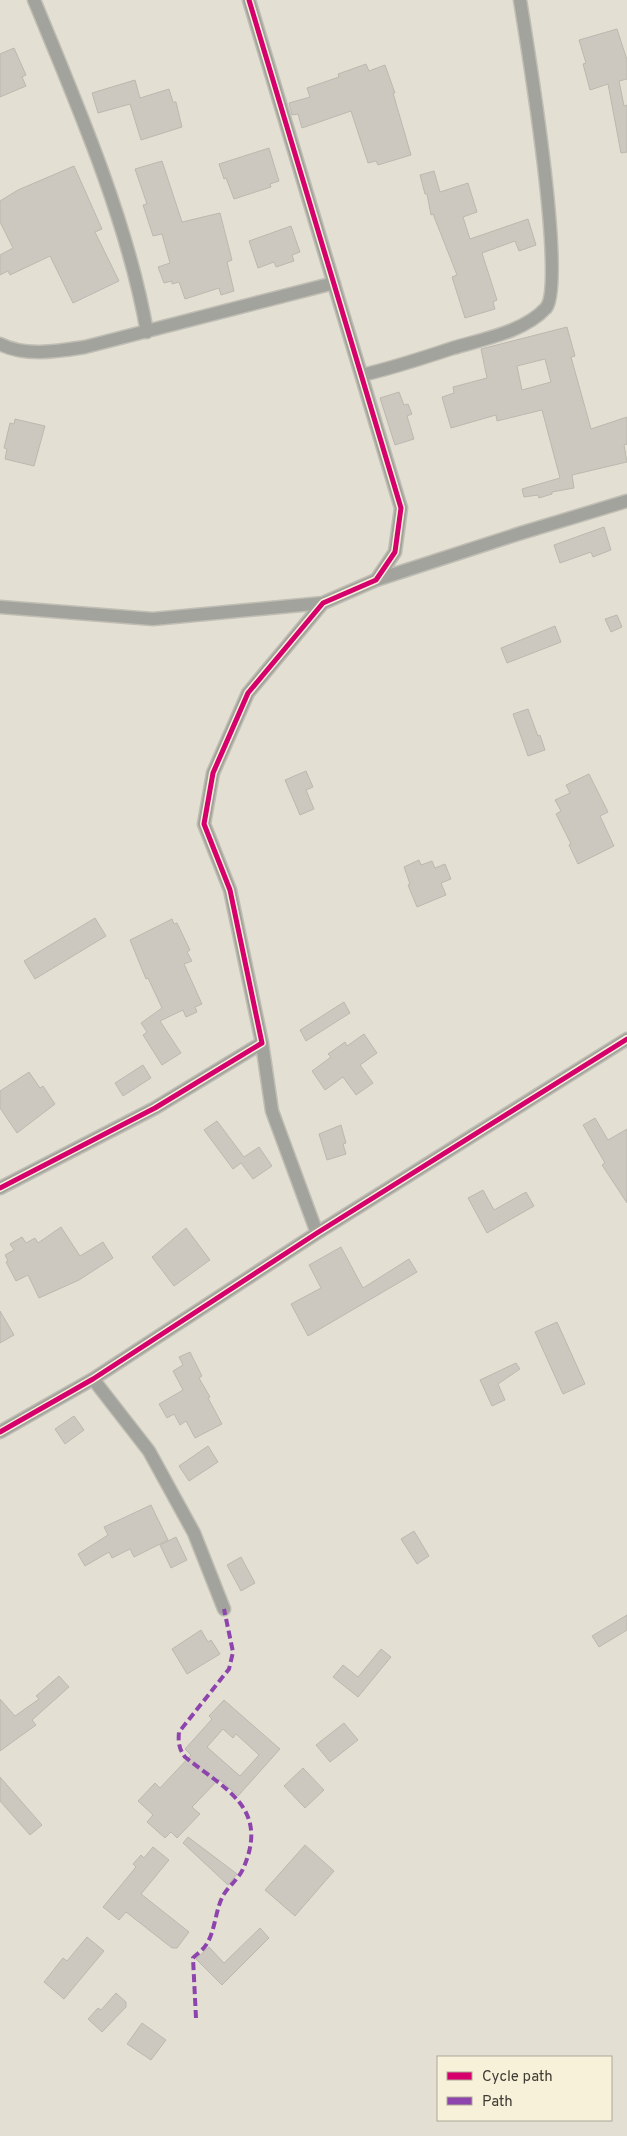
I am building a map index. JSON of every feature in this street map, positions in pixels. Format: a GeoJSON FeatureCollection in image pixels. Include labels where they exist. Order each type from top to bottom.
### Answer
{"type":"FeatureCollection","features":[{"type":"Feature","properties":{"kind":"street"},"geometry":{"type":"LineString","coordinates":[[34,0],[103,176],[139,288],[147,332]]}},
{"type":"Feature","properties":{"kind":"street"},"geometry":{"type":"LineString","coordinates":[[249,0],[401,508],[395,552],[376,580]]}},
{"type":"Feature","properties":{"kind":"street"},"geometry":{"type":"LineString","coordinates":[[362,375],[515,328],[538,315],[548,306],[552,285],[550,220],[520,0]]}},
{"type":"Feature","properties":{"kind":"street"},"geometry":{"type":"LineString","coordinates":[[0,344],[20,350],[56,352],[85,347],[334,283]]}},
{"type":"Feature","properties":{"kind":"street"},"geometry":{"type":"LineString","coordinates":[[0,607],[153,619],[323,603],[376,580],[627,501]]}},
{"type":"Feature","properties":{"kind":"street"},"geometry":{"type":"LineString","coordinates":[[317,1233],[272,1111],[262,1043],[230,890],[204,824],[213,773],[248,693],[323,603]]}},
{"type":"Feature","properties":{"kind":"street"},"geometry":{"type":"LineString","coordinates":[[0,1432],[93,1378],[317,1233],[627,1039]]}},
{"type":"Feature","properties":{"kind":"street"},"geometry":{"type":"LineString","coordinates":[[0,1188],[155,1108],[262,1043]]}},
{"type":"Feature","properties":{"kind":"street"},"geometry":{"type":"LineString","coordinates":[[93,1378],[149,1452],[194,1533],[224,1609]]}},
{"type":"Feature","properties":{"kind":"building"},"geometry":{"type":"Polygon","coordinates":[[[617,29],[627,60],[627,79],[619,81],[624,106],[627,105],[627,152],[621,153],[608,84],[590,90],[583,64],[586,63],[579,40],[617,29]]]}},
{"type":"Feature","properties":{"kind":"building"},"geometry":{"type":"Polygon","coordinates":[[[14,48],[26,75],[22,77],[26,86],[0,97],[0,54],[14,48]]]}},
{"type":"Feature","properties":{"kind":"building"},"geometry":{"type":"Polygon","coordinates":[[[366,64],[369,71],[385,65],[395,93],[393,93],[411,155],[378,165],[376,161],[368,163],[351,111],[302,128],[298,114],[292,115],[289,103],[310,97],[307,88],[339,77],[338,74],[366,64]]]}},
{"type":"Feature","properties":{"kind":"building"},"geometry":{"type":"Polygon","coordinates":[[[135,80],[140,98],[169,89],[173,102],[176,102],[182,127],[141,140],[130,104],[98,113],[92,93],[135,80]]]}},
{"type":"Feature","properties":{"kind":"building"},"geometry":{"type":"Polygon","coordinates":[[[269,148],[279,181],[270,184],[271,187],[234,199],[219,164],[269,148]]]}},
{"type":"Feature","properties":{"kind":"building"},"geometry":{"type":"Polygon","coordinates":[[[162,161],[182,222],[220,213],[232,260],[227,262],[234,291],[221,295],[219,288],[185,299],[179,282],[172,284],[172,281],[164,283],[158,267],[170,263],[162,234],[153,236],[143,205],[147,204],[135,169],[162,161]]]}},
{"type":"Feature","properties":{"kind":"building"},"geometry":{"type":"Polygon","coordinates":[[[74,166],[102,229],[95,232],[119,281],[73,303],[50,256],[10,275],[8,271],[0,275],[0,255],[13,248],[0,222],[0,201],[18,190],[74,166]]]}},
{"type":"Feature","properties":{"kind":"building"},"geometry":{"type":"Polygon","coordinates":[[[434,171],[440,192],[468,183],[477,212],[463,217],[470,239],[528,219],[536,245],[519,251],[515,241],[482,253],[497,300],[493,302],[495,309],[465,318],[452,277],[457,275],[433,214],[431,215],[427,194],[425,194],[420,175],[434,171]]]}},
{"type":"Feature","properties":{"kind":"building"},"geometry":{"type":"Polygon","coordinates":[[[291,226],[300,252],[292,255],[294,261],[276,267],[274,262],[258,268],[249,241],[291,226]]]}},
{"type":"Feature","properties":{"kind":"building"},"geometry":{"type":"Polygon","coordinates":[[[567,327],[575,356],[571,357],[591,429],[627,417],[627,444],[624,445],[627,462],[572,475],[574,488],[552,492],[552,494],[539,498],[538,495],[524,497],[522,489],[560,478],[542,410],[497,421],[496,415],[451,428],[442,397],[454,393],[453,387],[487,378],[481,349],[567,327]],[[545,359],[517,366],[522,390],[551,382],[545,359]]]}},
{"type":"Feature","properties":{"kind":"building"},"geometry":{"type":"Polygon","coordinates":[[[399,392],[404,405],[408,404],[412,414],[407,416],[414,439],[395,445],[380,398],[399,392]]]}},
{"type":"Feature","properties":{"kind":"building"},"geometry":{"type":"Polygon","coordinates":[[[15,419],[45,426],[34,466],[5,459],[7,449],[4,448],[10,423],[14,424],[15,419]]]}},
{"type":"Feature","properties":{"kind":"building"},"geometry":{"type":"Polygon","coordinates":[[[604,527],[611,550],[593,557],[591,552],[560,563],[554,545],[604,527]]]}},
{"type":"Feature","properties":{"kind":"building"},"geometry":{"type":"Polygon","coordinates":[[[617,615],[622,627],[611,632],[605,619],[617,615]]]}},
{"type":"Feature","properties":{"kind":"building"},"geometry":{"type":"Polygon","coordinates":[[[555,626],[561,642],[507,663],[501,648],[555,626]]]}},
{"type":"Feature","properties":{"kind":"building"},"geometry":{"type":"Polygon","coordinates":[[[528,709],[545,750],[528,756],[513,714],[528,709]]]}},
{"type":"Feature","properties":{"kind":"building"},"geometry":{"type":"Polygon","coordinates":[[[306,771],[313,787],[306,790],[314,809],[300,815],[285,780],[306,771]]]}},
{"type":"Feature","properties":{"kind":"building"},"geometry":{"type":"Polygon","coordinates":[[[589,774],[608,812],[600,816],[614,846],[578,864],[569,845],[571,844],[556,814],[561,811],[555,800],[570,793],[566,785],[589,774]]]}},
{"type":"Feature","properties":{"kind":"building"},"geometry":{"type":"Polygon","coordinates":[[[419,860],[421,865],[432,861],[435,868],[445,864],[451,879],[441,883],[446,895],[417,907],[408,885],[410,884],[404,867],[419,860]]]}},
{"type":"Feature","properties":{"kind":"building"},"geometry":{"type":"Polygon","coordinates":[[[95,918],[106,936],[35,979],[24,961],[95,918]]]}},
{"type":"Feature","properties":{"kind":"building"},"geometry":{"type":"Polygon","coordinates":[[[172,919],[174,924],[177,923],[190,950],[187,952],[192,961],[184,964],[202,1004],[195,1007],[197,1012],[186,1017],[183,1010],[160,1021],[181,1053],[162,1065],[143,1035],[147,1032],[141,1023],[162,1008],[148,978],[146,979],[130,940],[172,919]]]}},
{"type":"Feature","properties":{"kind":"building"},"geometry":{"type":"Polygon","coordinates":[[[344,1002],[350,1013],[306,1041],[300,1030],[344,1002]]]}},
{"type":"Feature","properties":{"kind":"building"},"geometry":{"type":"Polygon","coordinates":[[[364,1034],[377,1053],[360,1065],[373,1083],[356,1095],[343,1077],[325,1090],[312,1071],[331,1057],[328,1054],[345,1042],[347,1046],[364,1034]]]}},
{"type":"Feature","properties":{"kind":"building"},"geometry":{"type":"Polygon","coordinates":[[[143,1065],[151,1078],[123,1096],[115,1083],[143,1065]]]}},
{"type":"Feature","properties":{"kind":"building"},"geometry":{"type":"Polygon","coordinates":[[[29,1072],[40,1088],[43,1086],[55,1104],[17,1133],[0,1108],[0,1091],[29,1072]]]}},
{"type":"Feature","properties":{"kind":"building"},"geometry":{"type":"Polygon","coordinates":[[[595,1118],[608,1140],[627,1129],[627,1203],[602,1165],[605,1163],[583,1125],[595,1118]]]}},
{"type":"Feature","properties":{"kind":"building"},"geometry":{"type":"Polygon","coordinates":[[[217,1121],[244,1157],[259,1147],[272,1166],[253,1179],[241,1163],[233,1169],[204,1130],[217,1121]]]}},
{"type":"Feature","properties":{"kind":"building"},"geometry":{"type":"Polygon","coordinates":[[[341,1125],[346,1143],[343,1144],[346,1154],[327,1160],[319,1134],[341,1125]]]}},
{"type":"Feature","properties":{"kind":"building"},"geometry":{"type":"Polygon","coordinates":[[[483,1190],[494,1210],[526,1192],[534,1206],[487,1233],[468,1198],[483,1190]]]}},
{"type":"Feature","properties":{"kind":"building"},"geometry":{"type":"Polygon","coordinates":[[[61,1227],[80,1256],[103,1242],[113,1258],[79,1280],[39,1298],[28,1275],[16,1281],[6,1262],[8,1261],[5,1255],[14,1250],[10,1244],[22,1237],[26,1243],[35,1238],[38,1243],[61,1227]]]}},
{"type":"Feature","properties":{"kind":"building"},"geometry":{"type":"Polygon","coordinates":[[[186,1228],[210,1260],[174,1286],[152,1257],[186,1228]]]}},
{"type":"Feature","properties":{"kind":"building"},"geometry":{"type":"Polygon","coordinates":[[[341,1247],[363,1288],[409,1259],[417,1272],[308,1336],[291,1304],[321,1288],[309,1265],[341,1247]]]}},
{"type":"Feature","properties":{"kind":"building"},"geometry":{"type":"Polygon","coordinates":[[[0,1311],[14,1335],[0,1343],[0,1311]]]}},
{"type":"Feature","properties":{"kind":"building"},"geometry":{"type":"Polygon","coordinates":[[[557,1322],[585,1384],[563,1394],[535,1332],[557,1322]]]}},
{"type":"Feature","properties":{"kind":"building"},"geometry":{"type":"Polygon","coordinates":[[[190,1352],[202,1376],[199,1378],[222,1424],[195,1438],[186,1421],[180,1425],[174,1414],[167,1418],[159,1404],[183,1390],[173,1371],[183,1365],[179,1357],[190,1352]]]}},
{"type":"Feature","properties":{"kind":"building"},"geometry":{"type":"Polygon","coordinates":[[[516,1363],[520,1369],[498,1384],[505,1400],[492,1406],[480,1380],[516,1363]]]}},
{"type":"Feature","properties":{"kind":"building"},"geometry":{"type":"Polygon","coordinates":[[[74,1416],[84,1430],[65,1444],[55,1429],[74,1416]]]}},
{"type":"Feature","properties":{"kind":"building"},"geometry":{"type":"Polygon","coordinates":[[[208,1446],[218,1462],[189,1481],[179,1466],[208,1446]]]}},
{"type":"Feature","properties":{"kind":"building"},"geometry":{"type":"Polygon","coordinates":[[[151,1505],[168,1540],[134,1557],[130,1549],[112,1558],[109,1552],[85,1566],[78,1554],[108,1535],[104,1527],[151,1505]]]}},
{"type":"Feature","properties":{"kind":"building"},"geometry":{"type":"Polygon","coordinates":[[[414,1531],[429,1556],[417,1564],[401,1539],[414,1531]]]}},
{"type":"Feature","properties":{"kind":"building"},"geometry":{"type":"Polygon","coordinates":[[[176,1537],[187,1560],[171,1568],[160,1545],[176,1537]]]}},
{"type":"Feature","properties":{"kind":"building"},"geometry":{"type":"Polygon","coordinates":[[[241,1557],[255,1583],[241,1591],[227,1565],[241,1557]]]}},
{"type":"Feature","properties":{"kind":"building"},"geometry":{"type":"Polygon","coordinates":[[[627,1615],[627,1630],[599,1647],[592,1636],[627,1615]]]}},
{"type":"Feature","properties":{"kind":"building"},"geometry":{"type":"Polygon","coordinates":[[[201,1630],[208,1642],[211,1640],[220,1654],[187,1674],[172,1649],[201,1630]]]}},
{"type":"Feature","properties":{"kind":"building"},"geometry":{"type":"Polygon","coordinates":[[[381,1649],[391,1657],[358,1697],[333,1677],[343,1665],[358,1677],[381,1649]]]}},
{"type":"Feature","properties":{"kind":"building"},"geometry":{"type":"Polygon","coordinates":[[[59,1676],[69,1687],[32,1720],[36,1725],[0,1751],[0,1699],[15,1716],[39,1699],[36,1696],[59,1676]]]}},
{"type":"Feature","properties":{"kind":"building"},"geometry":{"type":"Polygon","coordinates":[[[224,1700],[280,1749],[238,1796],[219,1779],[192,1807],[200,1814],[177,1838],[171,1832],[165,1838],[147,1822],[153,1815],[138,1801],[155,1783],[160,1788],[191,1755],[185,1749],[212,1719],[209,1716],[224,1700]],[[223,1729],[207,1747],[240,1776],[259,1755],[236,1734],[233,1738],[223,1729]]]}},
{"type":"Feature","properties":{"kind":"building"},"geometry":{"type":"Polygon","coordinates":[[[344,1723],[358,1740],[330,1762],[316,1745],[344,1723]]]}},
{"type":"Feature","properties":{"kind":"building"},"geometry":{"type":"Polygon","coordinates":[[[303,1768],[324,1790],[305,1808],[284,1786],[303,1768]]]}},
{"type":"Feature","properties":{"kind":"building"},"geometry":{"type":"Polygon","coordinates":[[[0,1777],[42,1825],[30,1835],[0,1801],[0,1777]]]}},
{"type":"Feature","properties":{"kind":"building"},"geometry":{"type":"Polygon","coordinates":[[[188,1837],[237,1874],[228,1885],[183,1843],[188,1837]]]}},
{"type":"Feature","properties":{"kind":"building"},"geometry":{"type":"Polygon","coordinates":[[[305,1845],[334,1871],[295,1916],[265,1890],[305,1845]]]}},
{"type":"Feature","properties":{"kind":"building"},"geometry":{"type":"Polygon","coordinates":[[[153,1847],[169,1860],[141,1894],[189,1932],[177,1948],[172,1948],[126,1912],[119,1920],[103,1907],[136,1867],[133,1864],[141,1855],[144,1858],[153,1847]]]}},
{"type":"Feature","properties":{"kind":"building"},"geometry":{"type":"Polygon","coordinates":[[[260,1928],[269,1938],[222,1985],[196,1959],[209,1947],[224,1963],[260,1928]]]}},
{"type":"Feature","properties":{"kind":"building"},"geometry":{"type":"Polygon","coordinates":[[[87,1937],[104,1951],[64,1999],[44,1982],[63,1958],[67,1961],[87,1937]]]}},
{"type":"Feature","properties":{"kind":"building"},"geometry":{"type":"Polygon","coordinates":[[[116,1993],[126,2002],[126,2007],[102,2032],[88,2019],[98,2008],[101,2010],[116,1993]]]}},
{"type":"Feature","properties":{"kind":"building"},"geometry":{"type":"Polygon","coordinates":[[[142,2023],[166,2040],[151,2060],[127,2044],[142,2023]]]}},
{"type":"Feature","properties":{"kind":"marked path"},"geometry":{"type":"LineString","coordinates":[[196,2018],[193,1958],[206,1945],[212,1933],[221,1900],[243,1869],[250,1848],[251,1830],[247,1815],[240,1803],[215,1780],[185,1757],[179,1742],[179,1732],[229,1669],[233,1652],[224,1609]]}},
{"type":"Feature","properties":{"kind":"cycle path"},"geometry":{"type":"LineString","coordinates":[[0,1188],[155,1108],[262,1043],[230,890],[204,824],[213,773],[248,693],[323,603],[376,580],[395,552],[401,508],[249,0]]}},
{"type":"Feature","properties":{"kind":"cycle path"},"geometry":{"type":"LineString","coordinates":[[0,1432],[93,1379],[317,1233],[627,1039]]}}]}
